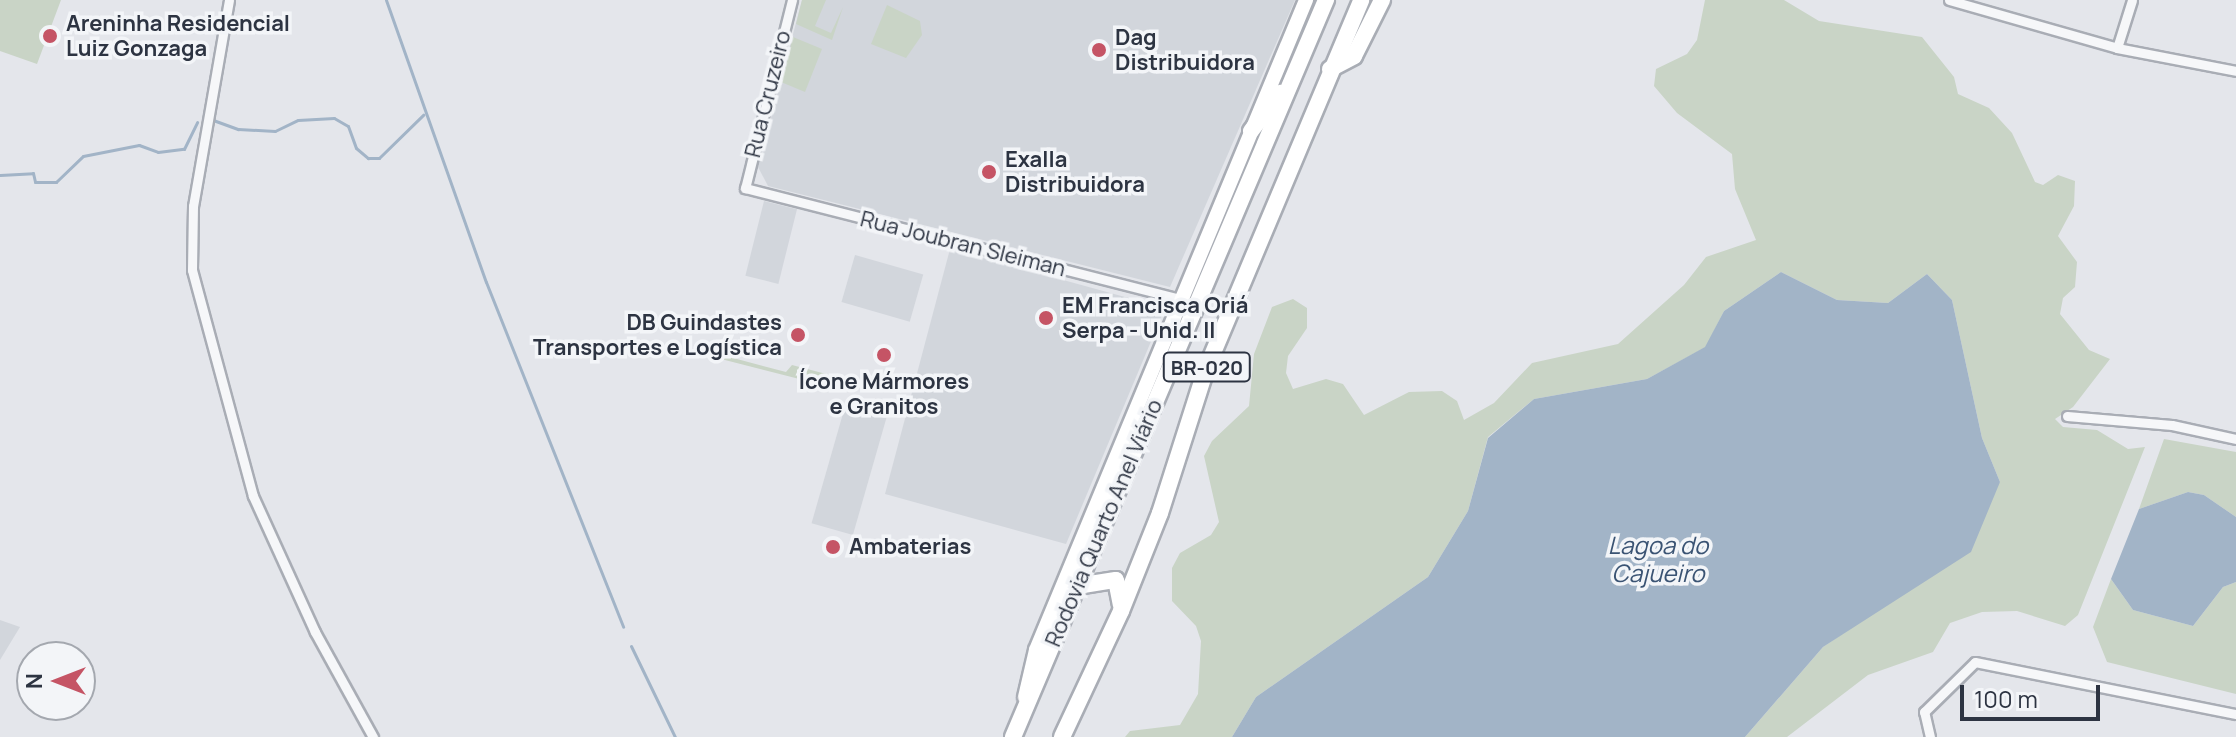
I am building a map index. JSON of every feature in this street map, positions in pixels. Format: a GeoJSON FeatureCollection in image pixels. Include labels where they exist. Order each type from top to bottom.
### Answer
{"type":"FeatureCollection","features":[{"type":"Feature","properties":{"kind":"highway","name":"Rodovia Quarto Anel Viário"},"geometry":{"type":"LineString","coordinates":[[1013,737],[1326,0]]}},
{"type":"Feature","properties":{"kind":"highway","name":"Rodovia Quarto Anel Viário"},"geometry":{"type":"LineString","coordinates":[[1062,737],[1121,611],[1160,513],[1205,372],[1361,0]]}},
{"type":"Feature","properties":{"kind":"highway"},"geometry":{"type":"LineString","coordinates":[[1330,69],[1354,56],[1382,0]]}},
{"type":"Feature","properties":{"kind":"highway"},"geometry":{"type":"LineString","coordinates":[[1251,131],[1297,69]]}},
{"type":"Feature","properties":{"kind":"highway"},"geometry":{"type":"LineString","coordinates":[[1077,586],[1116,580],[1122,592],[1121,611]]}},
{"type":"Feature","properties":{"kind":"main road","name":"BR-020"},"geometry":{"type":"LineString","coordinates":[[1020,721],[1036,650],[1306,0]]}},
{"type":"Feature","properties":{"kind":"street"},"geometry":{"type":"LineString","coordinates":[[229,0],[193,206],[192,270],[249,486],[315,632],[373,737]]}},
{"type":"Feature","properties":{"kind":"street","name":"Rua Cruzeiro"},"geometry":{"type":"LineString","coordinates":[[745,188],[792,0]]}},
{"type":"Feature","properties":{"kind":"street"},"geometry":{"type":"LineString","coordinates":[[1949,0],[2117,48],[2236,71]]}},
{"type":"Feature","properties":{"kind":"street"},"geometry":{"type":"LineString","coordinates":[[2117,48],[2132,0]]}},
{"type":"Feature","properties":{"kind":"street","name":"Rua Joubran Sleiman"},"geometry":{"type":"LineString","coordinates":[[745,188],[1182,299]]}},
{"type":"Feature","properties":{"kind":"street"},"geometry":{"type":"LineString","coordinates":[[2067,416],[2172,425],[2236,439]]}},
{"type":"Feature","properties":{"kind":"street"},"geometry":{"type":"LineString","coordinates":[[1930,737],[1923,715],[1975,662],[2236,714]]}},
{"type":"Feature","properties":{"kind":"shaded area"},"geometry":{"type":"Polygon","coordinates":[[[802,0],[1295,0],[1170,287],[768,186],[758,167],[802,0]]]}},
{"type":"Feature","properties":{"kind":"shaded area"},"geometry":{"type":"Polygon","coordinates":[[[764,201],[797,209],[778,284],[745,276],[764,201]]]}},
{"type":"Feature","properties":{"kind":"shaded area"},"geometry":{"type":"Polygon","coordinates":[[[950,249],[1165,308],[1066,544],[885,494],[950,249]]]}},
{"type":"Feature","properties":{"kind":"shaded area"},"geometry":{"type":"Polygon","coordinates":[[[855,255],[923,275],[910,322],[841,302],[855,255]]]}},
{"type":"Feature","properties":{"kind":"shaded area"},"geometry":{"type":"Polygon","coordinates":[[[846,403],[887,415],[853,535],[812,523],[846,403]]]}},
{"type":"Feature","properties":{"kind":"shaded area"},"geometry":{"type":"Polygon","coordinates":[[[0,620],[20,627],[0,660],[0,620]]]}},
{"type":"Feature","properties":{"kind":"green space"},"geometry":{"type":"Polygon","coordinates":[[[0,0],[61,0],[37,64],[0,51],[0,0]]]}},
{"type":"Feature","properties":{"kind":"green space"},"geometry":{"type":"Polygon","coordinates":[[[802,0],[826,0],[815,26],[831,33],[843,7],[832,40],[796,24],[802,0]]]}},
{"type":"Feature","properties":{"kind":"green space"},"geometry":{"type":"Polygon","coordinates":[[[1705,0],[1784,0],[1819,21],[1922,37],[1954,77],[1958,94],[1989,108],[2012,133],[2035,182],[2043,185],[2058,175],[2075,181],[2074,206],[2058,236],[2077,262],[2075,287],[2063,298],[2060,314],[2089,350],[2110,359],[2073,407],[2055,419],[2063,427],[2097,430],[2128,449],[2145,447],[2078,615],[2065,626],[2017,611],[1982,612],[1950,623],[1933,652],[1868,675],[1787,737],[1745,737],[1823,647],[1894,599],[2000,482],[1982,438],[1952,300],[1927,274],[1888,303],[1837,300],[1781,272],[1724,311],[1706,347],[1647,379],[1534,399],[1488,437],[1468,511],[1428,577],[1256,697],[1232,737],[1125,737],[1130,731],[1180,725],[1198,694],[1201,641],[1196,626],[1172,601],[1172,568],[1180,553],[1211,535],[1219,522],[1204,456],[1212,441],[1249,406],[1254,354],[1272,307],[1293,299],[1307,308],[1307,328],[1288,356],[1286,373],[1293,389],[1326,379],[1343,384],[1364,415],[1409,392],[1442,391],[1457,401],[1464,420],[1494,403],[1532,363],[1618,344],[1684,285],[1706,257],[1756,240],[1735,189],[1732,154],[1677,113],[1654,86],[1656,69],[1687,54],[1697,40],[1705,0]]]}},
{"type":"Feature","properties":{"kind":"green space"},"geometry":{"type":"Polygon","coordinates":[[[887,5],[920,21],[922,35],[906,58],[871,44],[887,5]]]}},
{"type":"Feature","properties":{"kind":"green space"},"geometry":{"type":"Polygon","coordinates":[[[793,37],[822,49],[805,92],[781,82],[793,37]]]}},
{"type":"Feature","properties":{"kind":"green space"},"geometry":{"type":"Polygon","coordinates":[[[722,355],[786,372],[792,365],[830,375],[819,384],[721,359],[722,355]]]}},
{"type":"Feature","properties":{"kind":"green space"},"geometry":{"type":"Polygon","coordinates":[[[2164,439],[2236,452],[2236,517],[2204,495],[2188,492],[2139,509],[2164,439]]]}},
{"type":"Feature","properties":{"kind":"green space"},"geometry":{"type":"Polygon","coordinates":[[[2111,579],[2133,610],[2193,626],[2223,587],[2236,582],[2236,694],[2107,662],[2093,627],[2111,579]]]}},
{"type":"Feature","properties":{"kind":"water","name":"Lagoa do Cajueiro"},"geometry":{"type":"Polygon","coordinates":[[[1781,272],[1837,300],[1888,303],[1927,274],[1952,300],[1982,438],[2000,482],[1971,552],[1823,647],[1745,737],[1232,737],[1256,697],[1428,577],[1468,511],[1488,438],[1534,399],[1647,379],[1705,347],[1724,311],[1781,272]]]}},
{"type":"Feature","properties":{"kind":"water"},"geometry":{"type":"Polygon","coordinates":[[[2188,492],[2204,495],[2236,517],[2236,582],[2223,587],[2193,626],[2133,610],[2111,579],[2139,509],[2188,492]]]}},
{"type":"Feature","properties":{"kind":"waterway"},"geometry":{"type":"LineString","coordinates":[[386,0],[486,282],[623,627]]}},
{"type":"Feature","properties":{"kind":"waterway"},"geometry":{"type":"LineString","coordinates":[[213,120],[238,129],[275,131],[298,120],[334,118],[348,126],[356,148],[368,158],[379,158],[423,115]]}},
{"type":"Feature","properties":{"kind":"waterway"},"geometry":{"type":"LineString","coordinates":[[0,175],[33,173],[35,182],[56,182],[83,156],[139,145],[158,152],[184,149],[197,122]]}},
{"type":"Feature","properties":{"kind":"waterway"},"geometry":{"type":"LineString","coordinates":[[631,646],[675,737]]}},
{"type":"Feature","properties":{"kind":"place","name":"Areninha Residencial Luiz Gonzaga"},"geometry":{"type":"Point","coordinates":[50,36]}},
{"type":"Feature","properties":{"kind":"place","name":"Dag Distribuidora"},"geometry":{"type":"Point","coordinates":[1099,50]}},
{"type":"Feature","properties":{"kind":"place","name":"Exalla Distribuidora"},"geometry":{"type":"Point","coordinates":[989,172]}},
{"type":"Feature","properties":{"kind":"place","name":"EM Francisca Oriá Serpa - Unid. II"},"geometry":{"type":"Point","coordinates":[1046,318]}},
{"type":"Feature","properties":{"kind":"place","name":"DB Guindastes Transportes e Logística"},"geometry":{"type":"Point","coordinates":[798,335]}},
{"type":"Feature","properties":{"kind":"place","name":"Ícone Mármores e Granitos"},"geometry":{"type":"Point","coordinates":[884,355]}},
{"type":"Feature","properties":{"kind":"place","name":"Ambaterias"},"geometry":{"type":"Point","coordinates":[833,547]}}]}
